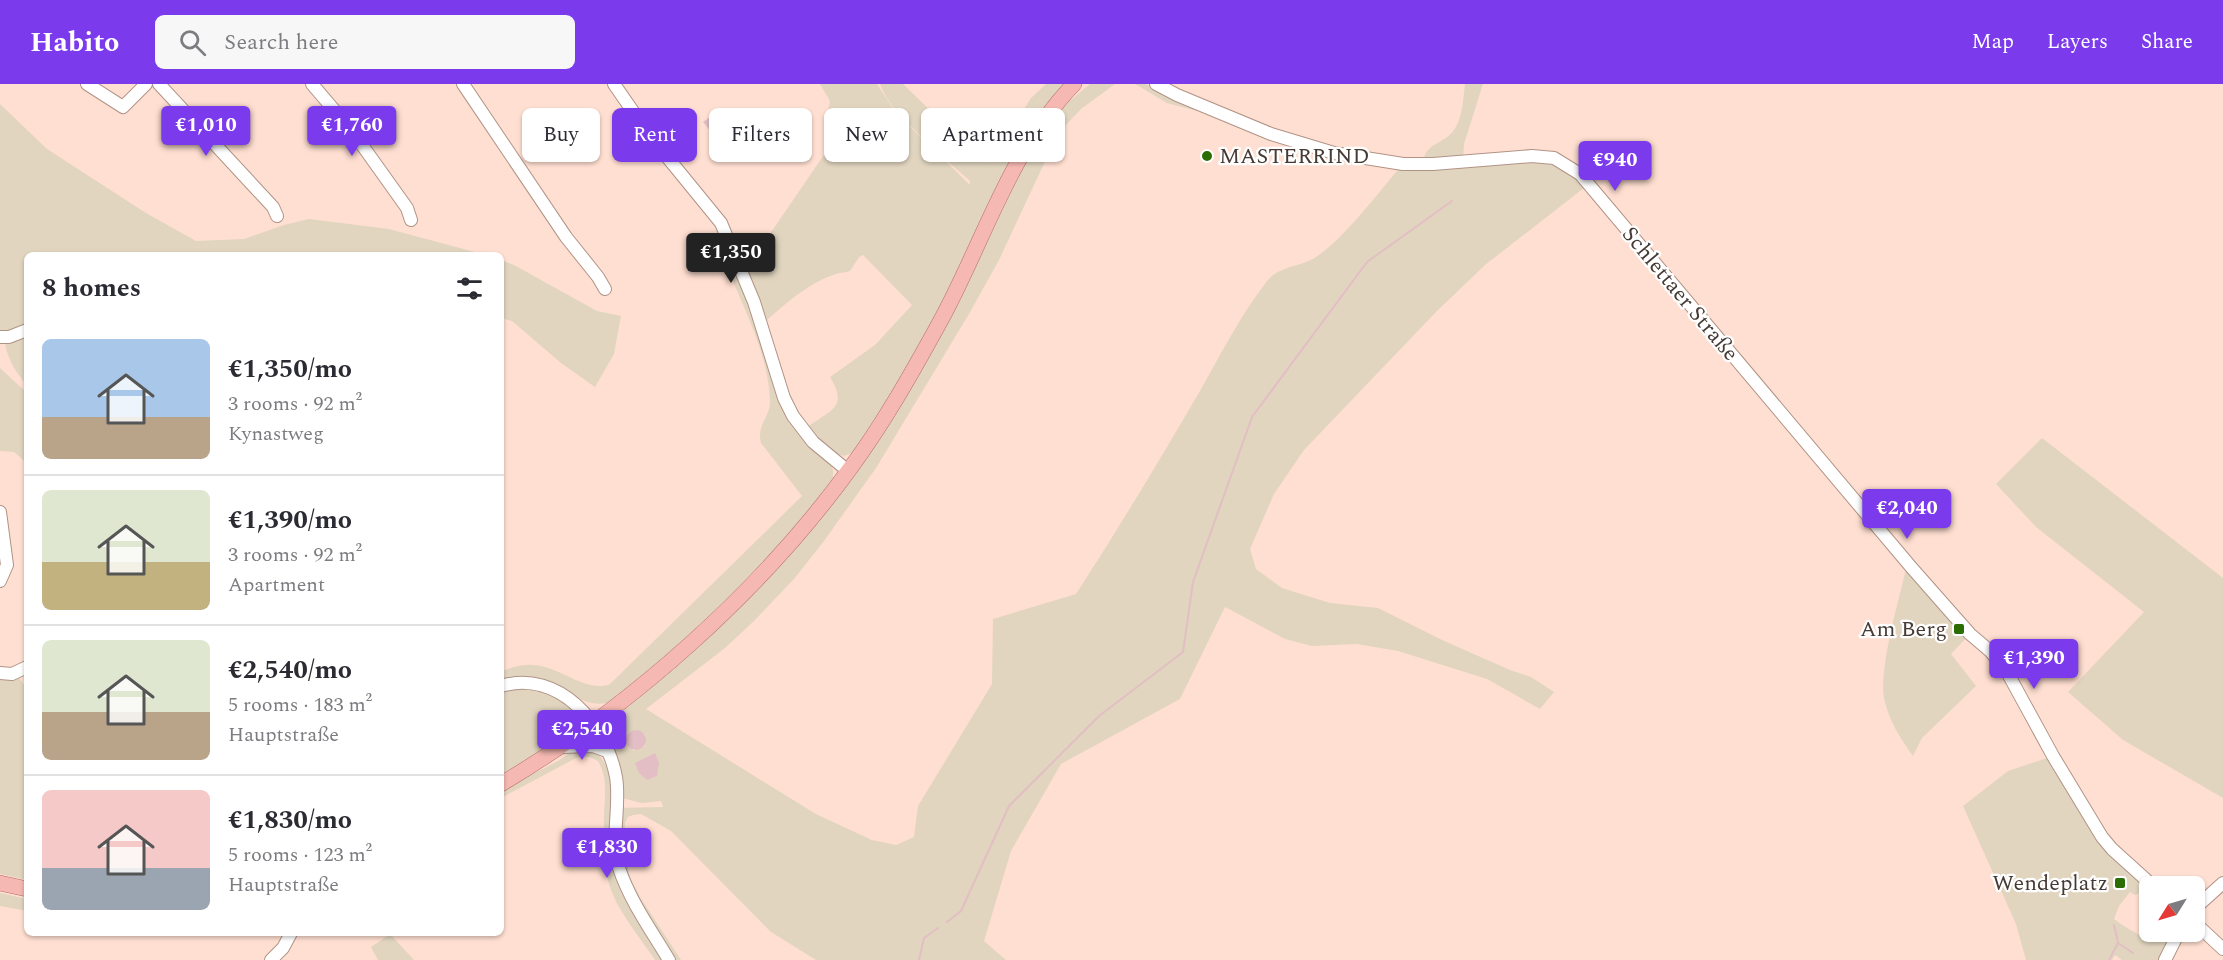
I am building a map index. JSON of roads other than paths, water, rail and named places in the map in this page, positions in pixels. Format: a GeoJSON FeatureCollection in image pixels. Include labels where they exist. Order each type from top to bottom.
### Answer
{"type":"FeatureCollection","features":[{"type":"Feature","properties":{"kind":"main road"},"geometry":{"type":"LineString","coordinates":[[504,782],[559,747],[658,671],[727,609],[800,533],[848,471],[895,399],[941,320],[1025,147],[1048,113],[1074,84]]}},
{"type":"Feature","properties":{"kind":"main road"},"geometry":{"type":"LineString","coordinates":[[0,882],[24,888]]}},
{"type":"Feature","properties":{"kind":"street"},"geometry":{"type":"LineString","coordinates":[[87,84],[123,107],[146,84]]}},
{"type":"Feature","properties":{"kind":"street"},"geometry":{"type":"LineString","coordinates":[[159,84],[273,207],[277,216]]}},
{"type":"Feature","properties":{"kind":"street"},"geometry":{"type":"LineString","coordinates":[[312,84],[352,131],[407,208],[411,220]]}},
{"type":"Feature","properties":{"kind":"street"},"geometry":{"type":"LineString","coordinates":[[463,84],[566,237],[605,289]]}},
{"type":"Feature","properties":{"kind":"street"},"geometry":{"type":"LineString","coordinates":[[615,84],[650,136],[721,223],[754,302],[784,398],[793,416],[813,442],[848,471]]}},
{"type":"Feature","properties":{"kind":"street","name":"Schlettaer Straße"},"geometry":{"type":"LineString","coordinates":[[1156,84],[1271,134],[1334,153],[1413,164],[1532,156],[1554,158],[1567,165],[1589,184],[1881,532],[1963,626],[1990,651],[2006,670],[2052,756],[2102,837],[2142,876]]}},
{"type":"Feature","properties":{"kind":"street"},"geometry":{"type":"LineString","coordinates":[[0,337],[24,331]]}},
{"type":"Feature","properties":{"kind":"street"},"geometry":{"type":"LineString","coordinates":[[0,512],[7,565],[0,581]]}},
{"type":"Feature","properties":{"kind":"street"},"geometry":{"type":"LineString","coordinates":[[0,673],[12,674],[24,668]]}},
{"type":"Feature","properties":{"kind":"street"},"geometry":{"type":"LineString","coordinates":[[504,686],[528,682],[546,686],[573,702],[592,723],[607,750],[616,776],[619,866],[628,890],[669,960]]}},
{"type":"Feature","properties":{"kind":"street"},"geometry":{"type":"LineString","coordinates":[[559,747],[593,746],[607,750]]}},
{"type":"Feature","properties":{"kind":"street"},"geometry":{"type":"LineString","coordinates":[[2205,899],[2223,883]]}},
{"type":"Feature","properties":{"kind":"street"},"geometry":{"type":"LineString","coordinates":[[2205,932],[2223,949]]}},
{"type":"Feature","properties":{"kind":"street"},"geometry":{"type":"LineString","coordinates":[[271,960],[283,948],[289,936]]}},
{"type":"Feature","properties":{"kind":"street"},"geometry":{"type":"LineString","coordinates":[[2165,960],[2174,942]]}},
{"type":"Feature","properties":{"kind":"waterway"},"geometry":{"type":"LineString","coordinates":[[947,922],[961,911],[1009,806],[1099,716],[1183,652],[1193,582],[1252,417],[1367,262],[1452,201]]}},
{"type":"Feature","properties":{"kind":"waterway"},"geometry":{"type":"LineString","coordinates":[[2114,925],[2118,942]]}},
{"type":"Feature","properties":{"kind":"waterway"},"geometry":{"type":"LineString","coordinates":[[919,960],[924,938],[938,928]]}},
{"type":"Feature","properties":{"kind":"waterway"},"geometry":{"type":"LineString","coordinates":[[2109,960],[2118,943],[2133,953]]}},
{"type":"Feature","properties":{"kind":"place","name":"MASTERRIND"},"geometry":{"type":"Point","coordinates":[1207,156]}},
{"type":"Feature","properties":{"kind":"place","name":"Am Berg"},"geometry":{"type":"Point","coordinates":[1959,629]}},
{"type":"Feature","properties":{"kind":"place","name":"Wendeplatz"},"geometry":{"type":"Point","coordinates":[2120,883]}}]}
